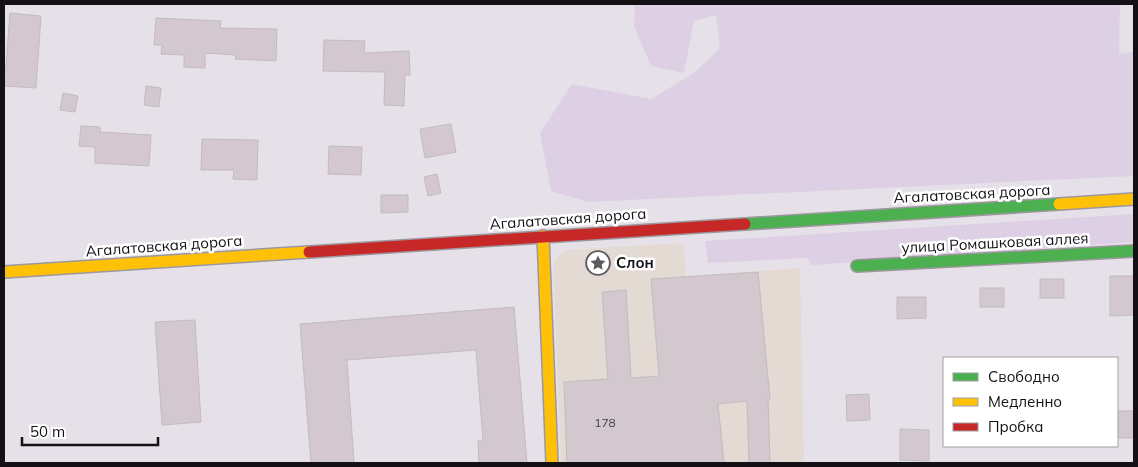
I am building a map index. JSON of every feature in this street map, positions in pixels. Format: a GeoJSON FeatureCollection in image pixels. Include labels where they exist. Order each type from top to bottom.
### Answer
{"type":"FeatureCollection","features":[{"type":"Feature","properties":{"kind":"main road","name":"Агалатовская дорога"},"geometry":{"type":"LineString","coordinates":[[4,272],[1134,199]]}},
{"type":"Feature","properties":{"kind":"main road"},"geometry":{"type":"LineString","coordinates":[[543,236],[552,463]]}},
{"type":"Feature","properties":{"kind":"main road","name":"улица Ромашковая аллея"},"geometry":{"type":"LineString","coordinates":[[857,266],[1134,250]]}},
{"type":"Feature","properties":{"kind":"shaded area"},"geometry":{"type":"Polygon","coordinates":[[[635,4],[1120,4],[1119,54],[1134,52],[1134,176],[588,202],[551,191],[540,133],[572,84],[651,99],[694,73],[720,48],[716,15],[694,21],[684,73],[651,66],[634,26],[635,4]]]}},
{"type":"Feature","properties":{"kind":"shaded area"},"geometry":{"type":"Polygon","coordinates":[[[1134,214],[1134,242],[812,265],[807,258],[708,263],[705,241],[1134,214]]]}},
{"type":"Feature","properties":{"kind":"shaded area"},"geometry":{"type":"Polygon","coordinates":[[[683,243],[703,463],[561,463],[553,264],[564,250],[683,243]]]}},
{"type":"Feature","properties":{"kind":"shaded area"},"geometry":{"type":"Polygon","coordinates":[[[800,268],[804,463],[703,463],[686,277],[800,268]]]}},
{"type":"Feature","properties":{"kind":"building"},"geometry":{"type":"Polygon","coordinates":[[[10,13],[41,16],[36,88],[4,86],[4,65],[6,66],[10,13]]]}},
{"type":"Feature","properties":{"kind":"building"},"geometry":{"type":"Polygon","coordinates":[[[156,18],[221,21],[220,28],[277,29],[276,61],[235,59],[236,55],[205,53],[205,68],[184,67],[184,55],[161,54],[162,45],[154,45],[156,18]]]}},
{"type":"Feature","properties":{"kind":"building"},"geometry":{"type":"Polygon","coordinates":[[[324,40],[365,41],[364,53],[409,51],[410,75],[405,75],[404,106],[384,105],[385,72],[323,71],[324,40]]]}},
{"type":"Feature","properties":{"kind":"building"},"geometry":{"type":"Polygon","coordinates":[[[146,86],[161,88],[159,107],[144,105],[146,86]]]}},
{"type":"Feature","properties":{"kind":"building"},"geometry":{"type":"Polygon","coordinates":[[[63,93],[78,96],[75,112],[60,110],[63,93]]]}},
{"type":"Feature","properties":{"kind":"building"},"geometry":{"type":"Polygon","coordinates":[[[451,124],[456,152],[425,158],[420,129],[451,124]]]}},
{"type":"Feature","properties":{"kind":"building"},"geometry":{"type":"Polygon","coordinates":[[[81,126],[100,127],[100,132],[151,135],[149,166],[95,163],[95,147],[79,146],[81,126]]]}},
{"type":"Feature","properties":{"kind":"building"},"geometry":{"type":"Polygon","coordinates":[[[202,139],[258,140],[257,180],[233,179],[234,170],[201,170],[202,139]]]}},
{"type":"Feature","properties":{"kind":"building"},"geometry":{"type":"Polygon","coordinates":[[[329,146],[362,147],[361,175],[328,174],[329,146]]]}},
{"type":"Feature","properties":{"kind":"building"},"geometry":{"type":"Polygon","coordinates":[[[437,174],[441,193],[428,196],[424,177],[437,174]]]}},
{"type":"Feature","properties":{"kind":"building"},"geometry":{"type":"Polygon","coordinates":[[[381,195],[408,195],[408,212],[381,213],[381,195]]]}},
{"type":"Feature","properties":{"kind":"building"},"geometry":{"type":"Polygon","coordinates":[[[758,272],[770,399],[768,399],[770,463],[749,463],[747,401],[718,404],[724,463],[567,463],[564,382],[608,379],[602,292],[626,290],[631,378],[659,376],[651,279],[758,272]]]}},
{"type":"Feature","properties":{"kind":"building"},"geometry":{"type":"Polygon","coordinates":[[[1110,276],[1134,276],[1134,315],[1110,316],[1110,276]]]}},
{"type":"Feature","properties":{"kind":"building"},"geometry":{"type":"Polygon","coordinates":[[[1040,279],[1064,279],[1064,298],[1040,298],[1040,279]]]}},
{"type":"Feature","properties":{"kind":"building"},"geometry":{"type":"Polygon","coordinates":[[[980,288],[1004,288],[1004,307],[980,307],[980,288]]]}},
{"type":"Feature","properties":{"kind":"building"},"geometry":{"type":"Polygon","coordinates":[[[897,297],[926,297],[926,318],[897,319],[897,297]]]}},
{"type":"Feature","properties":{"kind":"building"},"geometry":{"type":"Polygon","coordinates":[[[514,307],[527,463],[479,463],[478,441],[483,441],[476,350],[347,360],[354,463],[311,463],[300,324],[514,307]]]}},
{"type":"Feature","properties":{"kind":"building"},"geometry":{"type":"Polygon","coordinates":[[[195,320],[201,422],[162,425],[155,322],[195,320]]]}},
{"type":"Feature","properties":{"kind":"building"},"geometry":{"type":"Polygon","coordinates":[[[869,394],[870,420],[847,421],[846,395],[869,394]]]}},
{"type":"Feature","properties":{"kind":"building"},"geometry":{"type":"Polygon","coordinates":[[[1118,411],[1134,411],[1134,438],[1118,438],[1118,411]]]}},
{"type":"Feature","properties":{"kind":"building"},"geometry":{"type":"Polygon","coordinates":[[[900,429],[929,430],[929,461],[900,460],[900,429]]]}},
{"type":"Feature","properties":{"kind":"traffic: fast"},"geometry":{"type":"LineString","coordinates":[[745,224],[1059,204]]}},
{"type":"Feature","properties":{"kind":"traffic: fast"},"geometry":{"type":"LineString","coordinates":[[857,266],[1134,251]]}},
{"type":"Feature","properties":{"kind":"traffic: slow"},"geometry":{"type":"LineString","coordinates":[[1059,204],[1134,199]]}},
{"type":"Feature","properties":{"kind":"traffic: slow"},"geometry":{"type":"LineString","coordinates":[[543,236],[552,463]]}},
{"type":"Feature","properties":{"kind":"traffic: slow"},"geometry":{"type":"LineString","coordinates":[[4,272],[309,252]]}},
{"type":"Feature","properties":{"kind":"traffic: jam"},"geometry":{"type":"LineString","coordinates":[[309,252],[745,224]]}},
{"type":"Feature","properties":{"kind":"place","name":"Слон"},"geometry":{"type":"Point","coordinates":[598,263]}}]}
